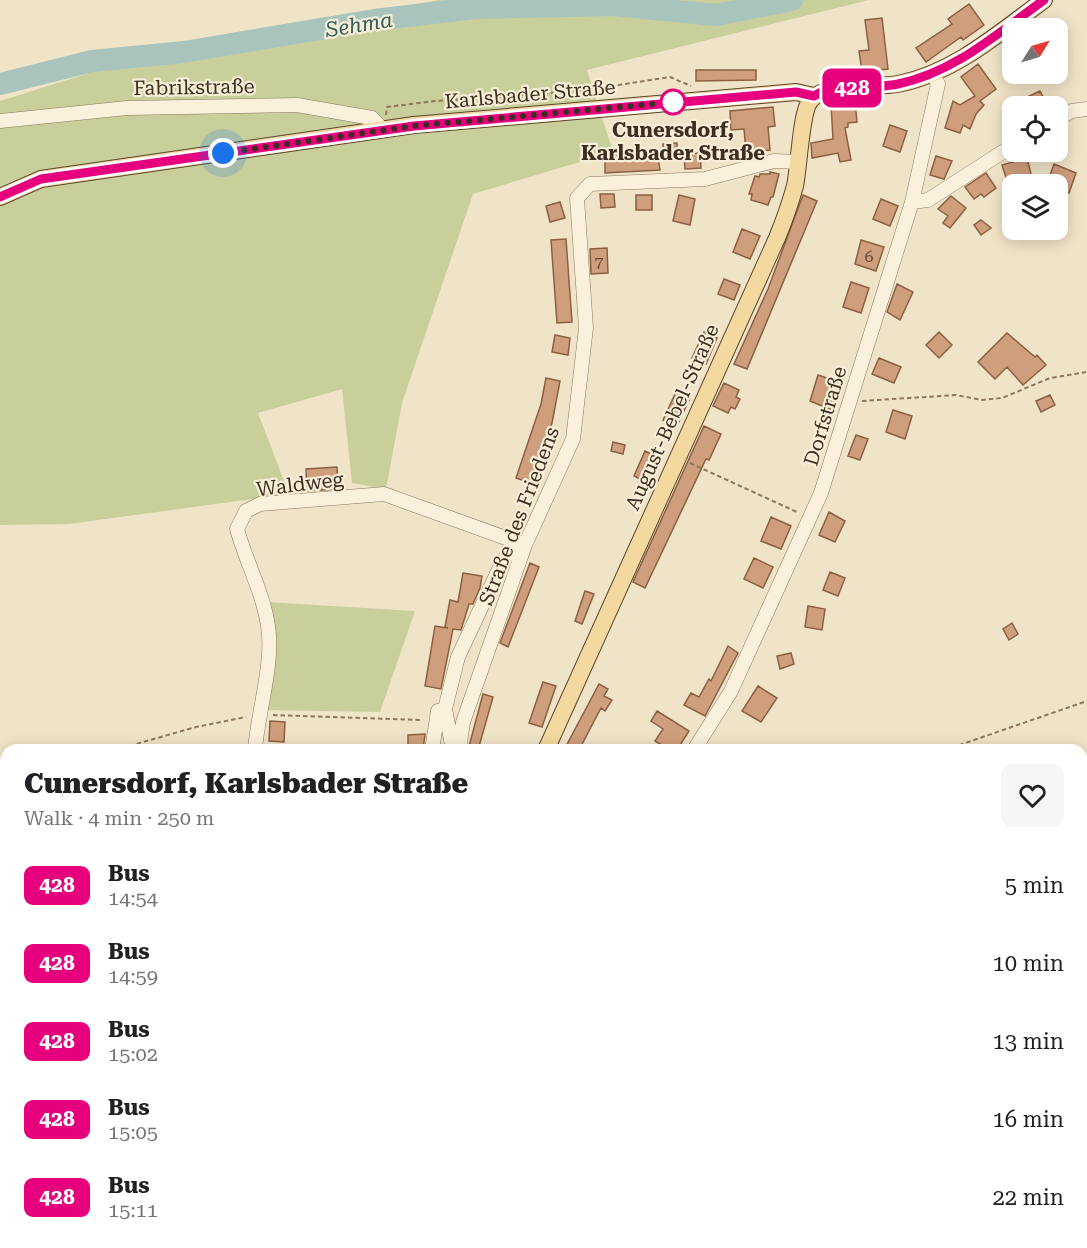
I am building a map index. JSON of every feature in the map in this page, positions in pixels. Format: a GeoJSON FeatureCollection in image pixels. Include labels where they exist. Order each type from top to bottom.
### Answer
{"type":"FeatureCollection","features":[{"type":"Feature","properties":{"kind":"main road","name":"Karlsbader Straße"},"geometry":{"type":"LineString","coordinates":[[0,197],[41,179],[383,130],[796,92],[814,96],[825,90],[898,84],[933,74],[963,58],[1044,0]]}},
{"type":"Feature","properties":{"kind":"main road","name":"August-Bebel-Straße"},"geometry":{"type":"LineString","coordinates":[[549,744],[676,457],[777,238],[794,188],[805,113],[814,96]]}},
{"type":"Feature","properties":{"kind":"street","name":"Dorfstraße"},"geometry":{"type":"LineString","coordinates":[[698,744],[731,691],[821,494],[912,202],[939,84],[933,74]]}},
{"type":"Feature","properties":{"kind":"street","name":"Fabrikstraße"},"geometry":{"type":"LineString","coordinates":[[0,121],[127,108],[297,105],[372,118],[383,130]]}},
{"type":"Feature","properties":{"kind":"street"},"geometry":{"type":"LineString","coordinates":[[1068,113],[1087,109]]}},
{"type":"Feature","properties":{"kind":"street"},"geometry":{"type":"LineString","coordinates":[[912,202],[928,200],[1002,152]]}},
{"type":"Feature","properties":{"kind":"street","name":"Straße des Friedens"},"geometry":{"type":"LineString","coordinates":[[460,744],[463,722],[521,544],[573,439],[586,328],[577,198],[590,184],[705,179],[774,161],[799,162]]}},
{"type":"Feature","properties":{"kind":"street","name":"Waldweg"},"geometry":{"type":"LineString","coordinates":[[256,744],[268,657],[268,627],[262,598],[237,529],[246,511],[260,504],[384,494],[521,544]]}},
{"type":"Feature","properties":{"kind":"street"},"geometry":{"type":"LineString","coordinates":[[452,744],[445,709],[458,657],[502,563],[521,544]]}},
{"type":"Feature","properties":{"kind":"street"},"geometry":{"type":"LineString","coordinates":[[433,744],[438,711],[445,709]]}},
{"type":"Feature","properties":{"kind":"path"},"geometry":{"type":"LineString","coordinates":[[383,130],[387,107],[435,100],[580,91],[670,77],[701,90]]}},
{"type":"Feature","properties":{"kind":"path"},"geometry":{"type":"LineString","coordinates":[[850,398],[868,402],[956,395],[982,400],[1002,398],[1050,378],[1087,372]]}},
{"type":"Feature","properties":{"kind":"path"},"geometry":{"type":"LineString","coordinates":[[676,457],[810,518]]}},
{"type":"Feature","properties":{"kind":"path"},"geometry":{"type":"LineString","coordinates":[[962,744],[1087,701]]}},
{"type":"Feature","properties":{"kind":"path"},"geometry":{"type":"LineString","coordinates":[[137,744],[196,727],[258,715],[436,721]]}},
{"type":"Feature","properties":{"kind":"green space"},"geometry":{"type":"Polygon","coordinates":[[[439,0],[869,0],[587,70],[613,152],[473,194],[402,403],[386,489],[352,483],[342,389],[258,413],[289,494],[69,524],[0,525],[0,101],[189,42],[439,0]]]}},
{"type":"Feature","properties":{"kind":"green space"},"geometry":{"type":"Polygon","coordinates":[[[267,602],[415,611],[380,712],[264,710],[267,602]]]}},
{"type":"Feature","properties":{"kind":"building"},"geometry":{"type":"Polygon","coordinates":[[[969,4],[984,25],[963,40],[961,37],[926,62],[916,48],[952,24],[948,19],[969,4]]]}},
{"type":"Feature","properties":{"kind":"building"},"geometry":{"type":"Polygon","coordinates":[[[882,18],[888,69],[862,72],[859,51],[869,50],[865,20],[882,18]]]}},
{"type":"Feature","properties":{"kind":"building"},"geometry":{"type":"Polygon","coordinates":[[[978,64],[996,89],[980,101],[984,105],[976,114],[970,129],[963,125],[960,133],[945,128],[953,101],[960,105],[975,96],[961,77],[978,64]]]}},
{"type":"Feature","properties":{"kind":"building"},"geometry":{"type":"Polygon","coordinates":[[[696,70],[756,70],[756,80],[696,81],[696,70]]]}},
{"type":"Feature","properties":{"kind":"building"},"geometry":{"type":"Polygon","coordinates":[[[1040,91],[1043,96],[1029,96],[1040,91]]]}},
{"type":"Feature","properties":{"kind":"building"},"geometry":{"type":"Polygon","coordinates":[[[855,102],[857,122],[848,123],[848,127],[845,128],[851,160],[840,162],[838,153],[812,158],[811,143],[833,139],[831,104],[855,102]]]}},
{"type":"Feature","properties":{"kind":"building"},"geometry":{"type":"Polygon","coordinates":[[[773,107],[775,126],[768,127],[770,150],[746,152],[744,129],[731,130],[730,111],[773,107]]]}},
{"type":"Feature","properties":{"kind":"building"},"geometry":{"type":"Polygon","coordinates":[[[890,125],[907,131],[900,152],[883,146],[890,125]]]}},
{"type":"Feature","properties":{"kind":"building"},"geometry":{"type":"Polygon","coordinates":[[[677,143],[677,153],[663,154],[663,144],[677,143]]]}},
{"type":"Feature","properties":{"kind":"building"},"geometry":{"type":"Polygon","coordinates":[[[700,153],[701,168],[685,169],[684,154],[700,153]]]}},
{"type":"Feature","properties":{"kind":"building"},"geometry":{"type":"Polygon","coordinates":[[[626,154],[626,161],[658,157],[660,170],[605,173],[605,155],[626,154]]]}},
{"type":"Feature","properties":{"kind":"building"},"geometry":{"type":"Polygon","coordinates":[[[936,156],[952,161],[944,179],[930,175],[936,156]]]}},
{"type":"Feature","properties":{"kind":"building"},"geometry":{"type":"Polygon","coordinates":[[[1028,162],[1031,174],[1005,174],[1002,165],[1028,162]]]}},
{"type":"Feature","properties":{"kind":"building"},"geometry":{"type":"Polygon","coordinates":[[[1054,164],[1076,173],[1069,193],[1068,174],[1050,174],[1054,164]]]}},
{"type":"Feature","properties":{"kind":"building"},"geometry":{"type":"Polygon","coordinates":[[[770,172],[779,174],[773,197],[768,205],[751,200],[752,194],[749,194],[755,176],[759,177],[760,174],[770,174],[770,172]]]}},
{"type":"Feature","properties":{"kind":"building"},"geometry":{"type":"Polygon","coordinates":[[[986,173],[996,188],[984,197],[981,194],[974,199],[965,187],[986,173]]]}},
{"type":"Feature","properties":{"kind":"building"},"geometry":{"type":"Polygon","coordinates":[[[600,194],[614,194],[615,207],[601,208],[600,194]]]}},
{"type":"Feature","properties":{"kind":"building"},"geometry":{"type":"Polygon","coordinates":[[[636,195],[652,195],[652,210],[636,210],[636,195]]]}},
{"type":"Feature","properties":{"kind":"building"},"geometry":{"type":"Polygon","coordinates":[[[679,195],[695,199],[690,225],[673,221],[679,195]]]}},
{"type":"Feature","properties":{"kind":"building"},"geometry":{"type":"Polygon","coordinates":[[[803,195],[817,201],[747,369],[734,364],[768,289],[803,195]]]}},
{"type":"Feature","properties":{"kind":"building"},"geometry":{"type":"Polygon","coordinates":[[[951,196],[966,208],[950,228],[943,223],[948,216],[938,209],[951,196]]]}},
{"type":"Feature","properties":{"kind":"building"},"geometry":{"type":"Polygon","coordinates":[[[881,199],[898,206],[890,226],[873,219],[881,199]]]}},
{"type":"Feature","properties":{"kind":"building"},"geometry":{"type":"Polygon","coordinates":[[[560,202],[565,218],[550,222],[546,206],[560,202]]]}},
{"type":"Feature","properties":{"kind":"building"},"geometry":{"type":"Polygon","coordinates":[[[981,220],[991,228],[981,235],[974,225],[981,220]]]}},
{"type":"Feature","properties":{"kind":"building"},"geometry":{"type":"Polygon","coordinates":[[[742,229],[760,236],[750,259],[733,252],[742,229]]]}},
{"type":"Feature","properties":{"kind":"building"},"geometry":{"type":"Polygon","coordinates":[[[566,239],[572,322],[557,323],[551,240],[566,239]]]}},
{"type":"Feature","properties":{"kind":"building"},"geometry":{"type":"Polygon","coordinates":[[[861,240],[884,247],[876,271],[855,264],[861,240]]]}},
{"type":"Feature","properties":{"kind":"building"},"geometry":{"type":"Polygon","coordinates":[[[607,248],[608,273],[591,274],[590,249],[607,248]]]}},
{"type":"Feature","properties":{"kind":"building"},"geometry":{"type":"Polygon","coordinates":[[[724,279],[740,285],[734,300],[718,294],[724,279]]]}},
{"type":"Feature","properties":{"kind":"building"},"geometry":{"type":"Polygon","coordinates":[[[851,282],[869,288],[861,313],[843,307],[851,282]]]}},
{"type":"Feature","properties":{"kind":"building"},"geometry":{"type":"Polygon","coordinates":[[[897,284],[913,292],[900,320],[887,312],[897,284]]]}},
{"type":"Feature","properties":{"kind":"building"},"geometry":{"type":"Polygon","coordinates":[[[704,332],[717,338],[706,364],[692,358],[704,332]]]}},
{"type":"Feature","properties":{"kind":"building"},"geometry":{"type":"Polygon","coordinates":[[[939,332],[952,345],[939,358],[926,345],[939,332]]]}},
{"type":"Feature","properties":{"kind":"building"},"geometry":{"type":"Polygon","coordinates":[[[1007,333],[1035,357],[1037,355],[1046,365],[1023,385],[1007,367],[995,379],[978,362],[1007,333]]]}},
{"type":"Feature","properties":{"kind":"building"},"geometry":{"type":"Polygon","coordinates":[[[555,335],[570,338],[568,355],[552,352],[555,335]]]}},
{"type":"Feature","properties":{"kind":"building"},"geometry":{"type":"Polygon","coordinates":[[[879,358],[901,367],[894,383],[872,374],[879,358]]]}},
{"type":"Feature","properties":{"kind":"building"},"geometry":{"type":"Polygon","coordinates":[[[818,375],[842,383],[832,410],[810,401],[818,375]]]}},
{"type":"Feature","properties":{"kind":"building"},"geometry":{"type":"Polygon","coordinates":[[[546,378],[560,381],[552,423],[531,483],[516,478],[541,404],[546,378]]]}},
{"type":"Feature","properties":{"kind":"building"},"geometry":{"type":"Polygon","coordinates":[[[724,383],[739,390],[736,397],[740,399],[735,409],[731,407],[728,413],[713,406],[724,383]]]}},
{"type":"Feature","properties":{"kind":"building"},"geometry":{"type":"Polygon","coordinates":[[[676,392],[690,398],[677,426],[663,420],[676,392]]]}},
{"type":"Feature","properties":{"kind":"building"},"geometry":{"type":"Polygon","coordinates":[[[1050,395],[1055,405],[1041,412],[1036,401],[1050,395]]]}},
{"type":"Feature","properties":{"kind":"building"},"geometry":{"type":"Polygon","coordinates":[[[893,410],[912,416],[905,439],[886,432],[893,410]]]}},
{"type":"Feature","properties":{"kind":"building"},"geometry":{"type":"Polygon","coordinates":[[[704,426],[721,434],[709,460],[706,459],[645,588],[633,582],[704,426]]]}},
{"type":"Feature","properties":{"kind":"building"},"geometry":{"type":"Polygon","coordinates":[[[856,435],[868,439],[860,460],[848,456],[856,435]]]}},
{"type":"Feature","properties":{"kind":"building"},"geometry":{"type":"Polygon","coordinates":[[[613,442],[625,445],[623,454],[611,451],[613,442]]]}},
{"type":"Feature","properties":{"kind":"building"},"geometry":{"type":"Polygon","coordinates":[[[645,451],[662,459],[650,484],[634,476],[645,451]]]}},
{"type":"Feature","properties":{"kind":"building"},"geometry":{"type":"Polygon","coordinates":[[[337,467],[338,489],[307,491],[306,469],[337,467]]]}},
{"type":"Feature","properties":{"kind":"building"},"geometry":{"type":"Polygon","coordinates":[[[829,512],[845,521],[835,542],[819,535],[829,512]]]}},
{"type":"Feature","properties":{"kind":"building"},"geometry":{"type":"Polygon","coordinates":[[[771,517],[791,526],[781,549],[761,541],[771,517]]]}},
{"type":"Feature","properties":{"kind":"building"},"geometry":{"type":"Polygon","coordinates":[[[754,558],[773,567],[763,588],[744,579],[754,558]]]}},
{"type":"Feature","properties":{"kind":"building"},"geometry":{"type":"Polygon","coordinates":[[[530,563],[539,567],[508,647],[500,643],[530,563]]]}},
{"type":"Feature","properties":{"kind":"building"},"geometry":{"type":"Polygon","coordinates":[[[830,572],[845,578],[838,596],[823,590],[830,572]]]}},
{"type":"Feature","properties":{"kind":"building"},"geometry":{"type":"Polygon","coordinates":[[[463,573],[482,576],[480,588],[473,604],[469,604],[461,630],[453,629],[441,689],[425,686],[435,626],[448,628],[445,627],[450,600],[458,602],[463,573]]]}},
{"type":"Feature","properties":{"kind":"building"},"geometry":{"type":"Polygon","coordinates":[[[585,591],[594,594],[582,624],[575,621],[585,591]]]}},
{"type":"Feature","properties":{"kind":"building"},"geometry":{"type":"Polygon","coordinates":[[[808,606],[825,609],[822,630],[805,627],[808,606]]]}},
{"type":"Feature","properties":{"kind":"building"},"geometry":{"type":"Polygon","coordinates":[[[1012,623],[1018,634],[1009,640],[1003,629],[1012,623]]]}},
{"type":"Feature","properties":{"kind":"building"},"geometry":{"type":"Polygon","coordinates":[[[728,646],[738,653],[705,716],[684,705],[691,693],[699,697],[709,679],[711,681],[728,646]]]}},
{"type":"Feature","properties":{"kind":"building"},"geometry":{"type":"Polygon","coordinates":[[[791,653],[794,664],[780,669],[777,656],[791,653]]]}},
{"type":"Feature","properties":{"kind":"building"},"geometry":{"type":"Polygon","coordinates":[[[543,682],[556,686],[542,727],[529,723],[543,682]]]}},
{"type":"Feature","properties":{"kind":"building"},"geometry":{"type":"Polygon","coordinates":[[[599,684],[608,689],[604,696],[612,700],[605,711],[601,708],[582,744],[567,744],[599,684]]]}},
{"type":"Feature","properties":{"kind":"building"},"geometry":{"type":"Polygon","coordinates":[[[758,686],[777,698],[761,722],[742,711],[758,686]]]}},
{"type":"Feature","properties":{"kind":"building"},"geometry":{"type":"Polygon","coordinates":[[[483,694],[493,697],[480,744],[470,744],[483,694]]]}},
{"type":"Feature","properties":{"kind":"building"},"geometry":{"type":"Polygon","coordinates":[[[657,711],[689,731],[681,744],[660,744],[655,741],[663,729],[651,721],[657,711]]]}},
{"type":"Feature","properties":{"kind":"building"},"geometry":{"type":"Polygon","coordinates":[[[270,721],[285,722],[284,742],[269,741],[270,721]]]}},
{"type":"Feature","properties":{"kind":"building"},"geometry":{"type":"Polygon","coordinates":[[[425,734],[424,744],[408,744],[408,735],[425,734]]]}},
{"type":"Feature","properties":{"kind":"waterway","name":"Sehma"},"geometry":{"type":"LineString","coordinates":[[0,84],[92,61],[184,52],[374,20],[475,8],[614,5],[716,15],[792,0]]}},
{"type":"Feature","properties":{"kind":"bus line","name":"428"},"geometry":{"type":"LineString","coordinates":[[0,197],[41,179],[414,126],[796,92],[814,96],[825,90],[898,84],[933,74],[963,58],[1044,0]]}},
{"type":"Feature","properties":{"kind":"place","name":"Cunersdorf, Karlsbader Straße"},"geometry":{"type":"Point","coordinates":[673,102]}},
{"type":"Feature","properties":{"kind":"route"},"geometry":{"type":"LineString","coordinates":[[223,153],[414,126],[675,102],[673,102]]}}]}
